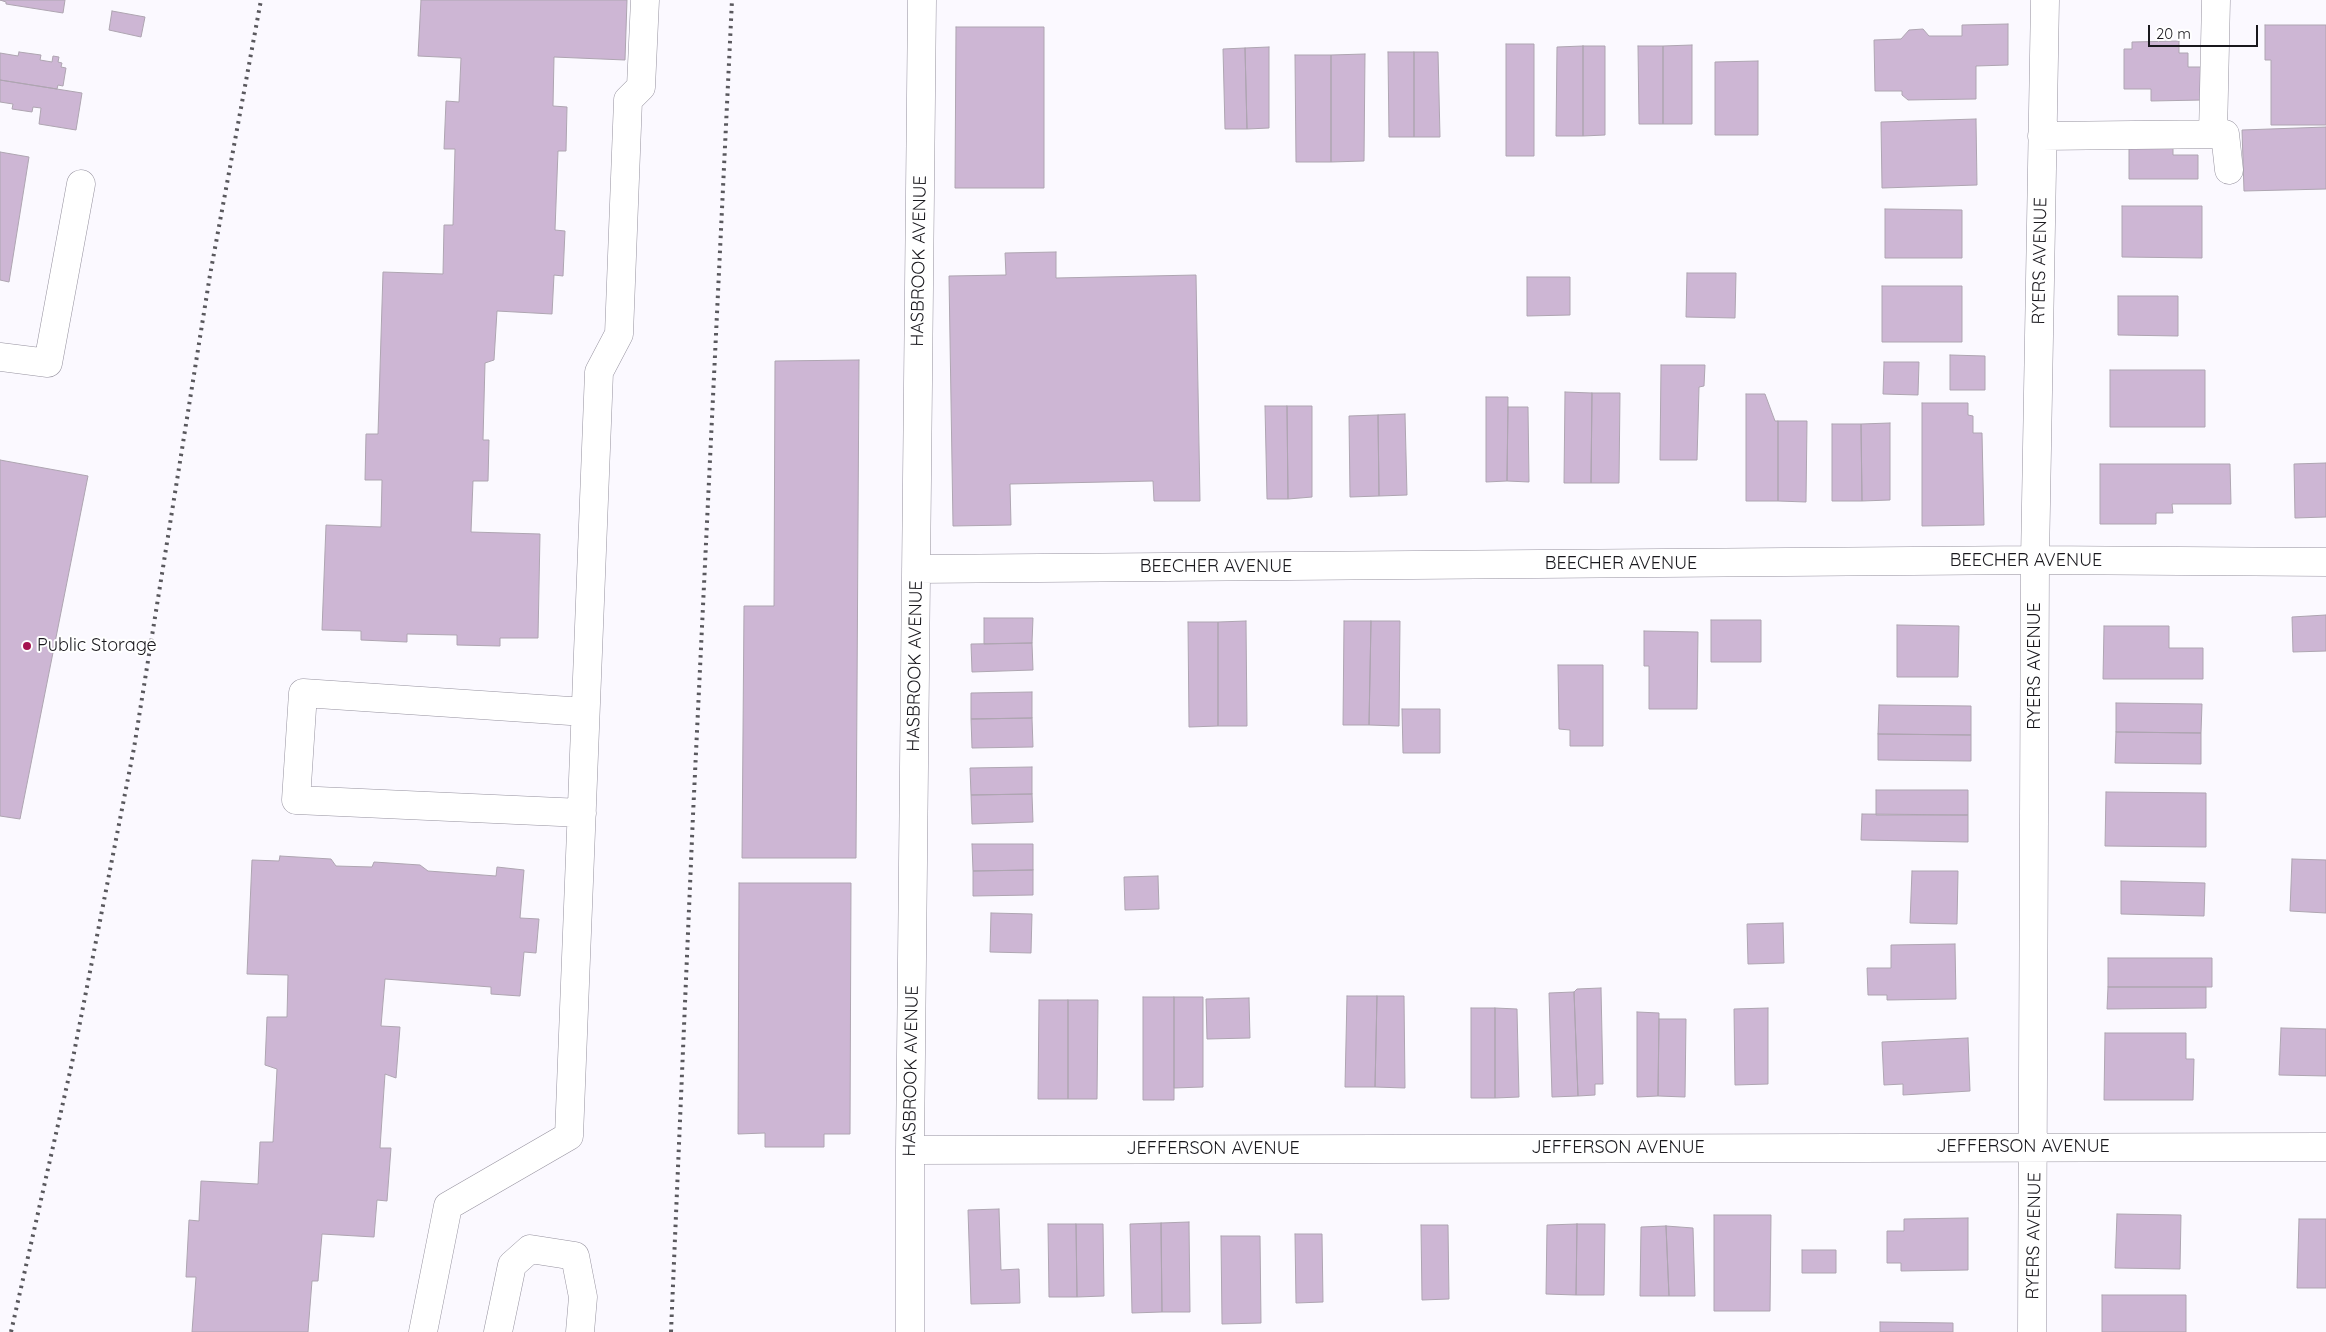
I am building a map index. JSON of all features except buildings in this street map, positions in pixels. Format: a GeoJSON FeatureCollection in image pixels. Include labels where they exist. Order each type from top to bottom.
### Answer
{"type":"FeatureCollection","features":[{"type":"Feature","properties":{"kind":"street"},"geometry":{"type":"LineString","coordinates":[[423,1332],[448,1206],[568,1136],[599,372],[619,334],[628,100],[641,87],[645,0]]}},
{"type":"Feature","properties":{"kind":"street","name":"HASBROOK AVENUE"},"geometry":{"type":"LineString","coordinates":[[910,1332],[910,1150],[922,0]]}},
{"type":"Feature","properties":{"kind":"street","name":"RYERS AVENUE"},"geometry":{"type":"LineString","coordinates":[[2032,1332],[2035,1146],[2035,560],[2045,0]]}},
{"type":"Feature","properties":{"kind":"street"},"geometry":{"type":"LineString","coordinates":[[2213,134],[2216,0]]}},
{"type":"Feature","properties":{"kind":"street"},"geometry":{"type":"LineString","coordinates":[[2042,136],[2225,134],[2229,170]]}},
{"type":"Feature","properties":{"kind":"street"},"geometry":{"type":"LineString","coordinates":[[0,357],[48,363],[81,184]]}},
{"type":"Feature","properties":{"kind":"street","name":"BEECHER AVENUE"},"geometry":{"type":"LineString","coordinates":[[916,569],[2035,560],[2326,562]]}},
{"type":"Feature","properties":{"kind":"street"},"geometry":{"type":"LineString","coordinates":[[582,813],[296,800],[302,693],[586,712]]}},
{"type":"Feature","properties":{"kind":"street","name":"JEFFERSON AVENUE"},"geometry":{"type":"LineString","coordinates":[[910,1150],[2035,1146],[2326,1147]]}},
{"type":"Feature","properties":{"kind":"street"},"geometry":{"type":"LineString","coordinates":[[498,1332],[512,1265],[530,1249],[575,1256],[583,1297],[580,1332]]}},
{"type":"Feature","properties":{"kind":"railway"},"geometry":{"type":"LineString","coordinates":[[11,1332],[72,1063],[134,748],[210,275],[261,0]]}},
{"type":"Feature","properties":{"kind":"railway"},"geometry":{"type":"LineString","coordinates":[[671,1332],[693,815],[732,0]]}},
{"type":"Feature","properties":{"kind":"place","name":"Public Storage"},"geometry":{"type":"Point","coordinates":[27,646]}}]}
